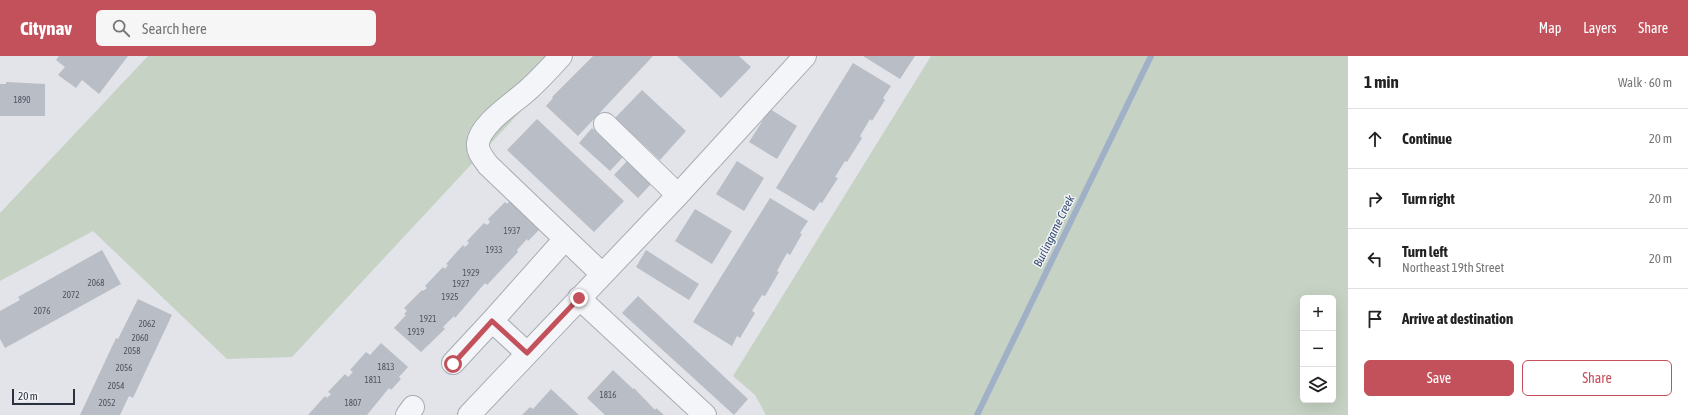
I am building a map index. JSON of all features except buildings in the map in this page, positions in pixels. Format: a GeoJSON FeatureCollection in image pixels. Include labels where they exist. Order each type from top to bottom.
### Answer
{"type":"FeatureCollection","features":[{"type":"Feature","properties":{"kind":"street"},"geometry":{"type":"LineString","coordinates":[[561,56],[529,89],[491,122],[481,135],[478,144],[480,154],[488,165],[602,274]]}},
{"type":"Feature","properties":{"kind":"street"},"geometry":{"type":"LineString","coordinates":[[469,415],[678,195],[803,57]]}},
{"type":"Feature","properties":{"kind":"street"},"geometry":{"type":"LineString","coordinates":[[605,124],[678,195]]}},
{"type":"Feature","properties":{"kind":"street"},"geometry":{"type":"LineString","coordinates":[[453,364],[565,239]]}},
{"type":"Feature","properties":{"kind":"street"},"geometry":{"type":"LineString","coordinates":[[579,298],[705,415]]}},
{"type":"Feature","properties":{"kind":"street"},"geometry":{"type":"LineString","coordinates":[[492,321],[527,353]]}},
{"type":"Feature","properties":{"kind":"green space"},"geometry":{"type":"Polygon","coordinates":[[[148,56],[572,56],[292,357],[227,359],[93,231],[0,281],[0,213],[148,56]]]}},
{"type":"Feature","properties":{"kind":"green space"},"geometry":{"type":"Polygon","coordinates":[[[931,56],[1348,56],[1348,415],[766,415],[755,395],[733,376],[931,56]]]}},
{"type":"Feature","properties":{"kind":"waterway","name":"Burlingame Creek"},"geometry":{"type":"LineString","coordinates":[[977,415],[1151,56]]}},
{"type":"Feature","properties":{"kind":"route"},"geometry":{"type":"LineString","coordinates":[[453,364],[492,321],[527,353],[579,298]]}}]}
